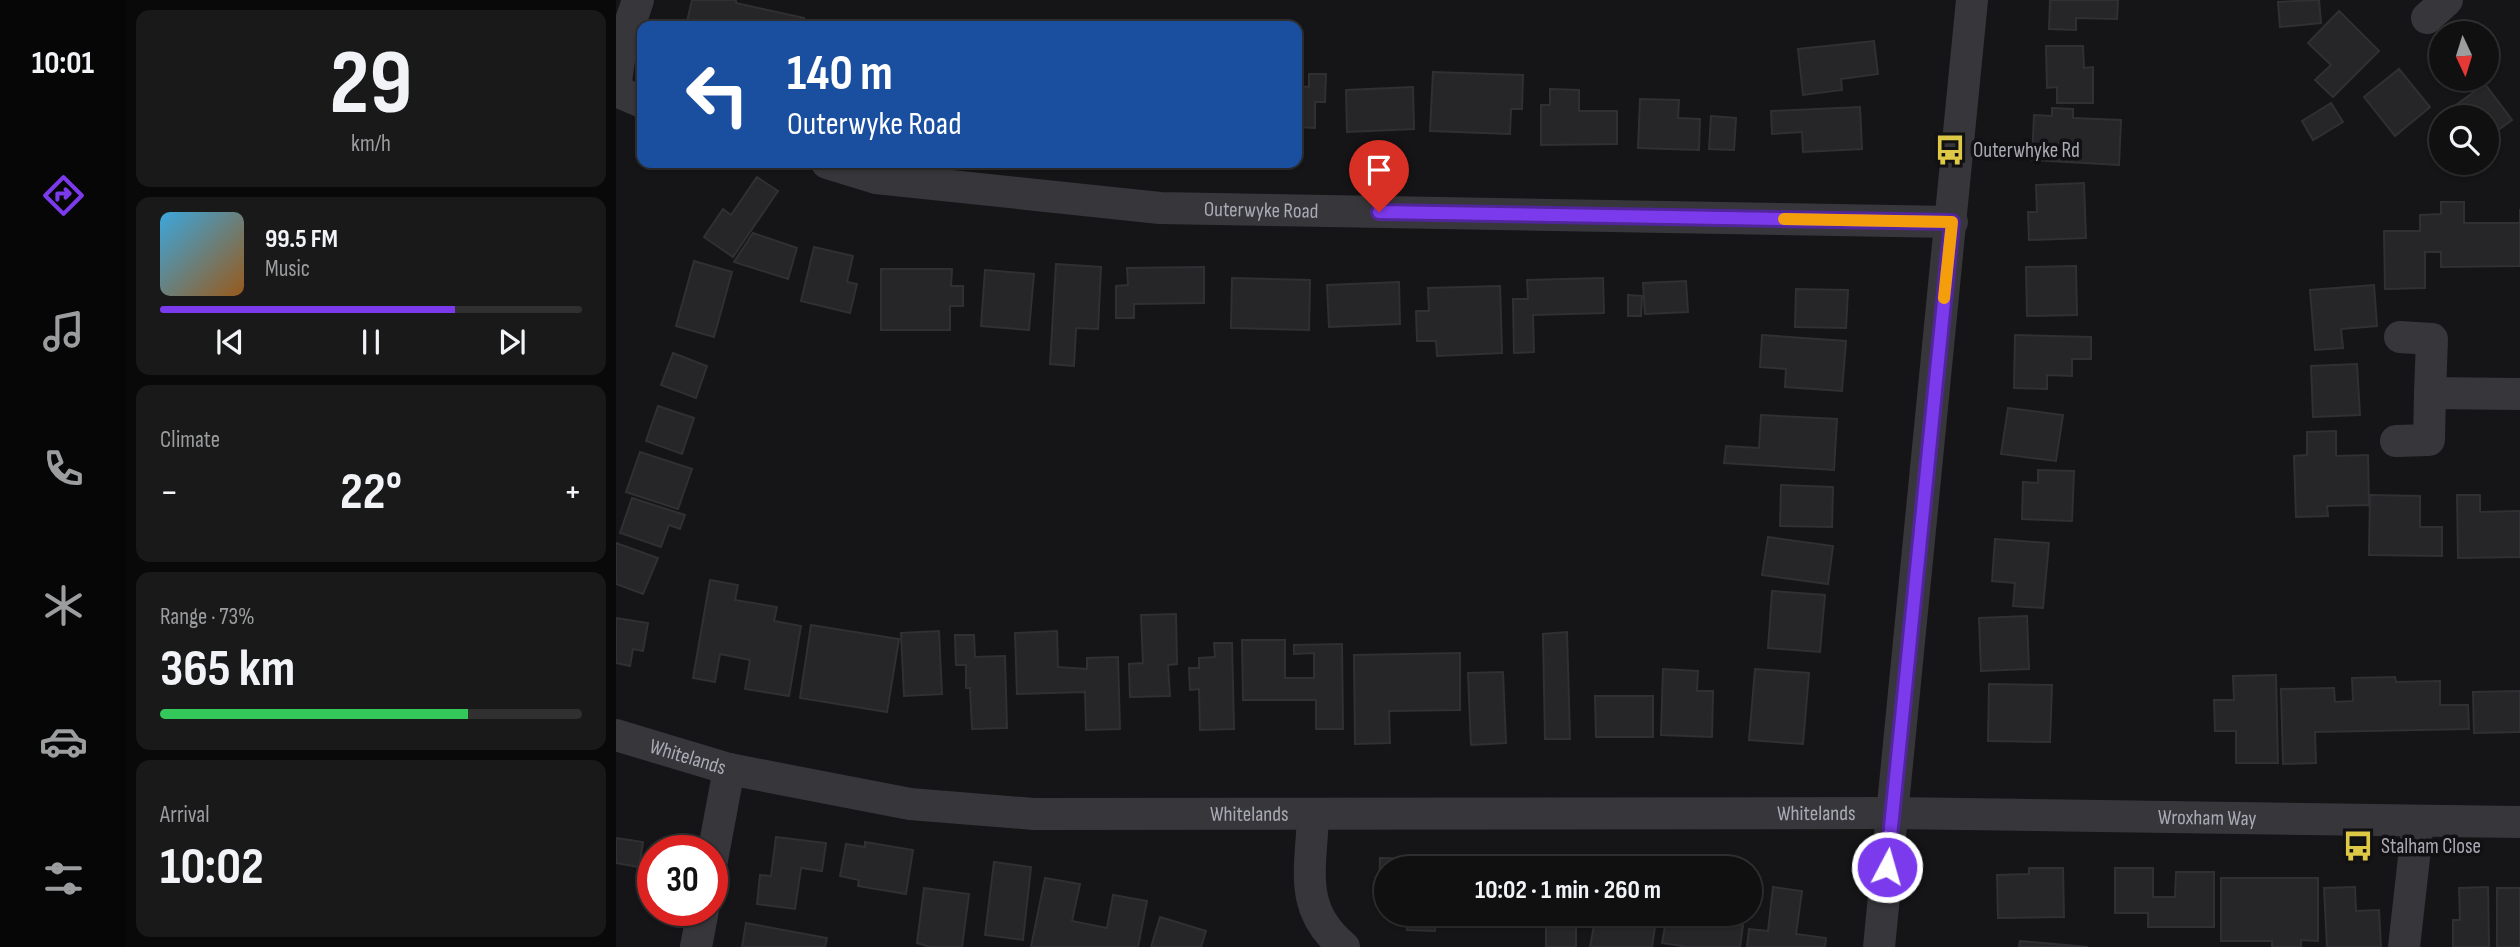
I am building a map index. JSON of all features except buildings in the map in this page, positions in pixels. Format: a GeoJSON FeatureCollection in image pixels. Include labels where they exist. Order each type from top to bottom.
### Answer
{"type":"FeatureCollection","features":[{"type":"Feature","properties":{"kind":"street"},"geometry":{"type":"LineString","coordinates":[[616,83],[620,53],[638,0]]}},
{"type":"Feature","properties":{"kind":"street"},"geometry":{"type":"LineString","coordinates":[[1879,947],[1972,0]]}},
{"type":"Feature","properties":{"kind":"street"},"geometry":{"type":"LineString","coordinates":[[616,91],[637,100]]}},
{"type":"Feature","properties":{"kind":"street","name":"Outerwyke Road"},"geometry":{"type":"LineString","coordinates":[[843,168],[876,178],[1160,208],[1952,222]]}},
{"type":"Feature","properties":{"kind":"street"},"geometry":{"type":"LineString","coordinates":[[2396,441],[2428,440],[2430,393],[2432,340],[2400,337]]}},
{"type":"Feature","properties":{"kind":"street"},"geometry":{"type":"LineString","coordinates":[[2430,393],[2520,394]]}},
{"type":"Feature","properties":{"kind":"street","name":"Whitelands"},"geometry":{"type":"LineString","coordinates":[[616,735],[729,769],[910,804],[969,810],[1115,816],[1893,813]]}},
{"type":"Feature","properties":{"kind":"street"},"geometry":{"type":"LineString","coordinates":[[717,835],[729,769]]}},
{"type":"Feature","properties":{"kind":"street","name":"Wroxham Way"},"geometry":{"type":"LineString","coordinates":[[1893,813],[2520,822]]}},
{"type":"Feature","properties":{"kind":"street"},"geometry":{"type":"LineString","coordinates":[[1313,816],[1310,884],[1315,915],[1326,932],[1344,947]]}},
{"type":"Feature","properties":{"kind":"street"},"geometry":{"type":"LineString","coordinates":[[2404,947],[2418,822]]}},
{"type":"Feature","properties":{"kind":"street"},"geometry":{"type":"LineString","coordinates":[[696,947],[700,926]]}},
{"type":"Feature","properties":{"kind":"slow traffic"},"geometry":{"type":"LineString","coordinates":[[1784,219],[1952,222],[1944,298]]}},
{"type":"Feature","properties":{"kind":"place","name":"Outerwhyke Rd"},"geometry":{"type":"Point","coordinates":[1950,150]}},
{"type":"Feature","properties":{"kind":"place","name":"Stalham Close"},"geometry":{"type":"Point","coordinates":[2358,846]}},
{"type":"Feature","properties":{"kind":"route"},"geometry":{"type":"LineString","coordinates":[[1379,212],[1952,222],[1887,867]]}}]}
